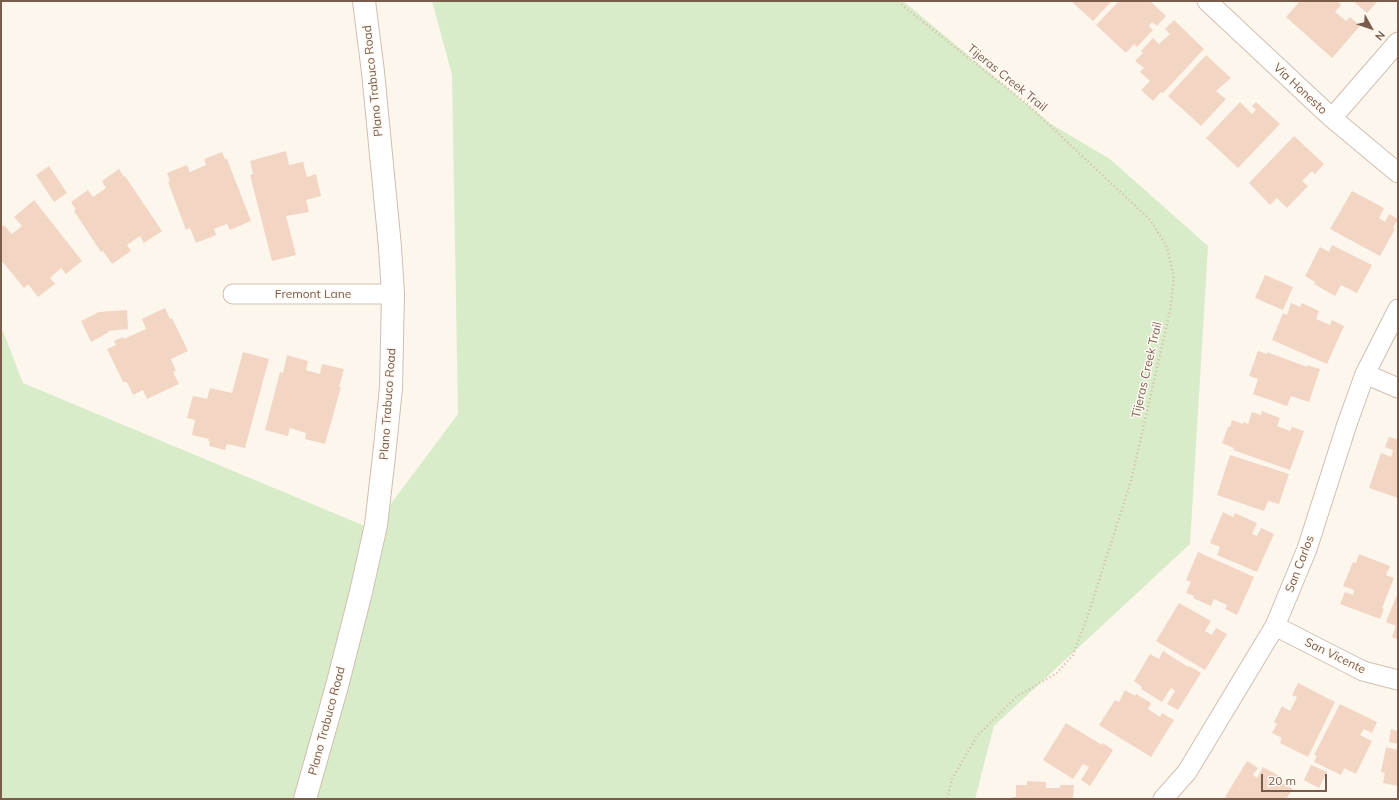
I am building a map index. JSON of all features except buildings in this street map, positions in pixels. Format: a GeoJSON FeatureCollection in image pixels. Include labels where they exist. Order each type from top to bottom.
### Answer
{"type":"FeatureCollection","features":[{"type":"Feature","properties":{"kind":"street","name":"Plano Trabuco Road"},"geometry":{"type":"LineString","coordinates":[[306,799],[358,607],[376,525],[391,388],[393,294],[390,247],[373,72],[364,1]]}},
{"type":"Feature","properties":{"kind":"street","name":"Via Honesto"},"geometry":{"type":"LineString","coordinates":[[1207,1],[1332,118],[1398,173]]}},
{"type":"Feature","properties":{"kind":"street"},"geometry":{"type":"LineString","coordinates":[[1332,118],[1398,42]]}},
{"type":"Feature","properties":{"kind":"street","name":"Fremont Lane"},"geometry":{"type":"LineString","coordinates":[[233,294],[393,294]]}},
{"type":"Feature","properties":{"kind":"street","name":"San Carlos"},"geometry":{"type":"LineString","coordinates":[[1163,799],[1187,772],[1274,626],[1307,549],[1346,424],[1365,374],[1398,309]]}},
{"type":"Feature","properties":{"kind":"street"},"geometry":{"type":"LineString","coordinates":[[1365,374],[1398,388]]}},
{"type":"Feature","properties":{"kind":"street","name":"San Vicente"},"geometry":{"type":"LineString","coordinates":[[1274,626],[1363,671],[1398,680]]}},
{"type":"Feature","properties":{"kind":"path","name":"Tijeras Creek Trail"},"geometry":{"type":"LineString","coordinates":[[899,1],[903,6],[1026,103],[1151,221],[1167,247],[1174,278],[1170,311],[1131,481],[1088,618],[1073,656],[1057,673],[1016,697],[977,736],[952,779],[947,799]]}},
{"type":"Feature","properties":{"kind":"green space"},"geometry":{"type":"Polygon","coordinates":[[[432,1],[903,1],[1051,124],[1110,159],[1208,246],[1190,544],[994,726],[975,799],[1,799],[1,326],[23,383],[372,529],[458,414],[452,75],[432,1]]]}}]}
